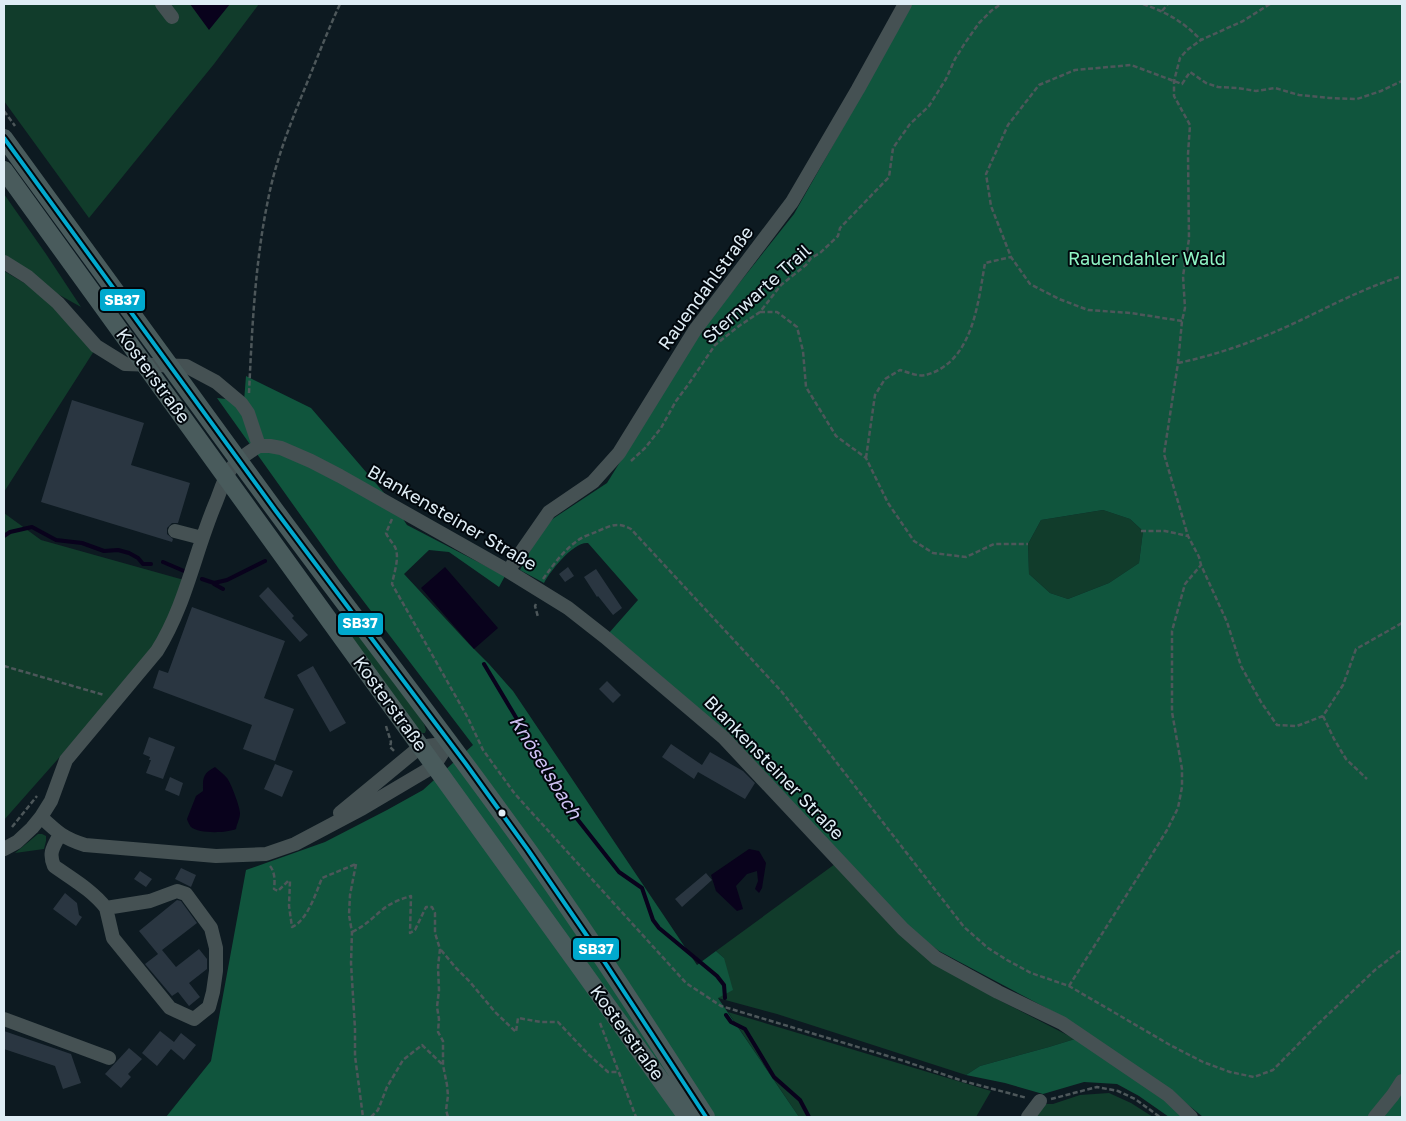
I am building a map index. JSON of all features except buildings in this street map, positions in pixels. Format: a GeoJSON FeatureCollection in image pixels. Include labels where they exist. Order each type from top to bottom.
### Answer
{"type":"FeatureCollection","features":[{"type":"Feature","properties":{"kind":"main road","name":"Kosterstraße"},"geometry":{"type":"LineString","coordinates":[[4,138],[274,508],[366,633],[418,699],[529,852],[626,993],[706,1117]]}},
{"type":"Feature","properties":{"kind":"main road","name":"Kosterstraße"},"geometry":{"type":"LineString","coordinates":[[4,170],[687,1117]]}},
{"type":"Feature","properties":{"kind":"street"},"geometry":{"type":"LineString","coordinates":[[162,4],[172,17]]}},
{"type":"Feature","properties":{"kind":"street","name":"Rauendahlstraße"},"geometry":{"type":"LineString","coordinates":[[508,571],[549,512],[593,482],[619,453],[696,330],[792,202],[906,4]]}},
{"type":"Feature","properties":{"kind":"street"},"geometry":{"type":"LineString","coordinates":[[4,262],[28,277],[58,303],[96,346],[125,364],[186,366],[216,382],[241,403],[248,412],[259,446],[242,456],[228,473],[211,513],[178,611],[167,636],[118,700],[66,760],[51,801],[41,817],[17,842],[4,849]]}},
{"type":"Feature","properties":{"kind":"street","name":"Blankensteiner Straße"},"geometry":{"type":"LineString","coordinates":[[259,446],[281,448],[311,461],[508,571],[568,608],[724,738],[896,922],[936,958],[998,992],[1062,1023],[1168,1095],[1191,1117]]}},
{"type":"Feature","properties":{"kind":"street"},"geometry":{"type":"LineString","coordinates":[[175,531],[202,538]]}},
{"type":"Feature","properties":{"kind":"street"},"geometry":{"type":"LineString","coordinates":[[41,817],[60,834],[70,840],[85,844],[216,856],[266,854],[295,844],[363,808],[434,766],[449,743]]}},
{"type":"Feature","properties":{"kind":"street"},"geometry":{"type":"LineString","coordinates":[[314,834],[420,747],[449,743]]}},
{"type":"Feature","properties":{"kind":"street"},"geometry":{"type":"LineString","coordinates":[[60,834],[51,852],[51,860],[54,866],[92,893],[106,908],[112,938],[170,1008],[194,1019],[209,1007],[216,971],[216,948],[212,928],[186,894],[177,891],[150,901],[106,908]]}},
{"type":"Feature","properties":{"kind":"street"},"geometry":{"type":"LineString","coordinates":[[4,1019],[109,1058]]}},
{"type":"Feature","properties":{"kind":"street"},"geometry":{"type":"LineString","coordinates":[[1375,1117],[1402,1081]]}},
{"type":"Feature","properties":{"kind":"street"},"geometry":{"type":"LineString","coordinates":[[1028,1117],[1040,1102]]}},
{"type":"Feature","properties":{"kind":"path"},"geometry":{"type":"LineString","coordinates":[[248,412],[251,340],[260,248],[268,199],[280,155],[295,112],[340,4]]}},
{"type":"Feature","properties":{"kind":"path","name":"Sternwarte Trail"},"geometry":{"type":"LineString","coordinates":[[629,463],[645,448],[661,428],[676,400],[715,345],[760,312],[781,285],[838,236],[840,228],[889,177],[892,148],[910,124],[929,106],[965,43],[979,23],[1001,4]]}},
{"type":"Feature","properties":{"kind":"path"},"geometry":{"type":"LineString","coordinates":[[1143,4],[1181,21],[1201,40]]}},
{"type":"Feature","properties":{"kind":"path"},"geometry":{"type":"LineString","coordinates":[[1162,11],[1168,4]]}},
{"type":"Feature","properties":{"kind":"path"},"geometry":{"type":"LineString","coordinates":[[1270,4],[1243,21],[1201,40],[1187,50],[1180,58],[1174,81],[1174,96],[1190,125],[1188,154],[1189,239],[1183,276],[1185,308],[1164,454],[1188,536],[1227,622],[1241,666],[1261,702],[1277,725],[1297,726],[1323,716],[1343,685],[1356,649],[1402,623]]}},
{"type":"Feature","properties":{"kind":"path"},"geometry":{"type":"LineString","coordinates":[[1182,321],[1131,313],[1088,310],[1059,299],[1030,284],[1011,257],[991,206],[986,174],[1008,126],[1039,85],[1075,70],[1131,65],[1182,84],[1190,72],[1206,84],[1218,87],[1256,91],[1275,88],[1299,96],[1357,99],[1402,81]]}},
{"type":"Feature","properties":{"kind":"path"},"geometry":{"type":"LineString","coordinates":[[866,458],[875,395],[886,379],[900,370],[924,376],[947,365],[960,351],[974,321],[985,263],[1011,257]]}},
{"type":"Feature","properties":{"kind":"path"},"geometry":{"type":"LineString","coordinates":[[1178,364],[1212,355],[1270,334],[1349,296],[1402,276]]}},
{"type":"Feature","properties":{"kind":"path"},"geometry":{"type":"LineString","coordinates":[[760,312],[777,312],[796,327],[803,351],[806,387],[836,436],[866,458],[888,503],[914,541],[933,553],[966,558],[994,544],[1028,544]]}},
{"type":"Feature","properties":{"kind":"path"},"geometry":{"type":"LineString","coordinates":[[536,588],[552,566],[579,539],[608,526],[622,524],[631,529],[782,692],[964,927],[988,948],[1007,960],[1031,973],[1069,986],[1203,1062],[1254,1078],[1273,1070],[1368,977],[1402,949]]}},
{"type":"Feature","properties":{"kind":"path"},"geometry":{"type":"LineString","coordinates":[[388,527],[386,533],[397,552],[392,584],[468,718],[482,750],[515,794],[686,983],[721,1006],[963,1081],[1040,1102],[1097,1087],[1118,1091],[1135,1099],[1160,1117]]}},
{"type":"Feature","properties":{"kind":"path"},"geometry":{"type":"LineString","coordinates":[[1140,531],[1165,531],[1188,536]]}},
{"type":"Feature","properties":{"kind":"path"},"geometry":{"type":"LineString","coordinates":[[1069,986],[1167,830],[1178,808],[1182,787],[1182,769],[1172,712],[1172,631],[1186,584],[1201,565]]}},
{"type":"Feature","properties":{"kind":"path"},"geometry":{"type":"LineString","coordinates":[[4,666],[118,700]]}},
{"type":"Feature","properties":{"kind":"path"},"geometry":{"type":"LineString","coordinates":[[1323,716],[1346,759],[1367,779]]}},
{"type":"Feature","properties":{"kind":"path"},"geometry":{"type":"LineString","coordinates":[[10,830],[39,793]]}},
{"type":"Feature","properties":{"kind":"path"},"geometry":{"type":"LineString","coordinates":[[258,855],[272,868],[275,879],[274,888],[278,891],[288,881],[290,882],[289,906],[292,927],[298,925],[305,916],[322,878],[356,864],[350,895],[349,915],[352,932],[351,963],[355,1056],[364,1117]]}},
{"type":"Feature","properties":{"kind":"path"},"geometry":{"type":"LineString","coordinates":[[352,932],[368,923],[389,905],[411,896],[410,933],[415,930],[426,907],[432,906],[435,913],[435,933],[440,949],[495,1012],[516,1032],[518,1018],[541,1022],[558,1022],[608,1072],[618,1072]]}},
{"type":"Feature","properties":{"kind":"path"},"geometry":{"type":"LineString","coordinates":[[440,949],[438,967],[440,990],[437,1007],[439,1019],[438,1032],[443,1041],[443,1065],[447,1085],[446,1110],[448,1117]]}},
{"type":"Feature","properties":{"kind":"path"},"geometry":{"type":"LineString","coordinates":[[371,1117],[378,1110],[387,1087],[403,1060],[422,1045],[443,1065]]}},
{"type":"Feature","properties":{"kind":"green space"},"geometry":{"type":"Polygon","coordinates":[[[4,4],[259,4],[214,64],[89,218],[4,101],[4,4]]]}},
{"type":"Feature","properties":{"kind":"green space","name":"Rauendahler Wald"},"geometry":{"type":"Polygon","coordinates":[[[911,4],[1402,4],[1402,1117],[1203,1117],[1171,1091],[1067,1019],[939,951],[905,925],[609,633],[638,600],[588,543],[576,547],[570,552],[551,571],[544,583],[520,570],[544,527],[554,518],[607,483],[702,330],[794,214],[911,4]],[[1103,510],[1041,520],[1028,544],[1029,574],[1050,593],[1068,599],[1109,583],[1139,563],[1143,531],[1130,519],[1103,510]]]}},
{"type":"Feature","properties":{"kind":"green space"},"geometry":{"type":"Polygon","coordinates":[[[4,194],[46,254],[81,307],[4,264],[4,194]]]}},
{"type":"Feature","properties":{"kind":"green space"},"geometry":{"type":"Polygon","coordinates":[[[4,271],[26,284],[48,302],[94,351],[4,492],[4,271]]]}},
{"type":"Feature","properties":{"kind":"green space"},"geometry":{"type":"Polygon","coordinates":[[[246,376],[311,408],[391,501],[407,525],[505,576],[499,587],[449,552],[429,550],[404,574],[513,691],[697,965],[716,951],[724,958],[733,990],[718,998],[799,1117],[166,1117],[211,1061],[246,870],[325,842],[387,810],[423,790],[473,745],[339,569],[217,398],[244,401],[246,376]]]}},
{"type":"Feature","properties":{"kind":"green space"},"geometry":{"type":"Polygon","coordinates":[[[1103,510],[1130,519],[1143,531],[1139,563],[1109,583],[1068,599],[1050,593],[1029,574],[1028,544],[1041,520],[1103,510]]]}},
{"type":"Feature","properties":{"kind":"green space"},"geometry":{"type":"Polygon","coordinates":[[[4,513],[41,540],[184,580],[157,647],[4,820],[4,513]]]}},
{"type":"Feature","properties":{"kind":"green space"},"geometry":{"type":"Polygon","coordinates":[[[355,630],[414,708],[424,724],[425,733],[419,731],[349,635],[355,630]]]}},
{"type":"Feature","properties":{"kind":"green space"},"geometry":{"type":"Polygon","coordinates":[[[38,834],[46,836],[44,849],[15,853],[38,834]]]}},
{"type":"Feature","properties":{"kind":"green space"},"geometry":{"type":"Polygon","coordinates":[[[835,864],[935,963],[997,999],[1075,1039],[980,1066],[966,1075],[777,1014],[718,998],[724,958],[716,951],[835,864]]]}},
{"type":"Feature","properties":{"kind":"green space"},"geometry":{"type":"Polygon","coordinates":[[[728,1012],[991,1091],[976,1117],[799,1117],[728,1012]]]}},
{"type":"Feature","properties":{"kind":"green space"},"geometry":{"type":"Polygon","coordinates":[[[1075,1039],[1167,1100],[1185,1117],[1169,1117],[1139,1096],[1117,1084],[1084,1082],[1043,1094],[1005,1083],[966,1075],[980,1066],[1075,1039]]]}},
{"type":"Feature","properties":{"kind":"green space"},"geometry":{"type":"Polygon","coordinates":[[[1109,1093],[1131,1103],[1153,1117],[1032,1117],[1039,1104],[1053,1104],[1080,1095],[1109,1093]]]}},
{"type":"Feature","properties":{"kind":"shaded area"},"geometry":{"type":"Polygon","coordinates":[[[190,4],[230,4],[209,30],[190,4]]]}},
{"type":"Feature","properties":{"kind":"shaded area"},"geometry":{"type":"Polygon","coordinates":[[[445,567],[498,628],[474,649],[421,588],[445,567]]]}},
{"type":"Feature","properties":{"kind":"shaded area"},"geometry":{"type":"Polygon","coordinates":[[[215,767],[229,781],[239,806],[239,819],[236,829],[220,832],[200,831],[191,827],[187,820],[196,796],[203,791],[204,777],[215,767]]]}},
{"type":"Feature","properties":{"kind":"shaded area"},"geometry":{"type":"Polygon","coordinates":[[[749,849],[759,851],[766,863],[762,888],[759,893],[755,889],[758,881],[757,871],[747,874],[736,886],[743,909],[737,911],[716,891],[711,875],[749,849]]]}},
{"type":"Feature","properties":{"kind":"waterway","name":"Knöselsbach"},"geometry":{"type":"LineString","coordinates":[[4,536],[10,532],[32,527],[56,540],[82,543],[104,551],[118,550],[138,558],[143,564],[151,564]]}},
{"type":"Feature","properties":{"kind":"waterway","name":"Knöselsbach"},"geometry":{"type":"LineString","coordinates":[[202,579],[214,583],[227,580],[265,561]]}},
{"type":"Feature","properties":{"kind":"waterway","name":"Knöselsbach"},"geometry":{"type":"LineString","coordinates":[[163,562],[184,571]]}},
{"type":"Feature","properties":{"kind":"waterway"},"geometry":{"type":"LineString","coordinates":[[214,584],[223,589]]}},
{"type":"Feature","properties":{"kind":"waterway","name":"Knöselsbach"},"geometry":{"type":"LineString","coordinates":[[484,664],[563,801],[619,872],[642,888],[653,920],[659,928],[717,976],[724,985],[725,998]]}},
{"type":"Feature","properties":{"kind":"waterway","name":"Knöselsbach"},"geometry":{"type":"LineString","coordinates":[[726,1015],[731,1022],[745,1029],[774,1077],[800,1100],[809,1117]]}},
{"type":"Feature","properties":{"kind":"transit line","name":"SB37"},"geometry":{"type":"LineString","coordinates":[[4,138],[275,510],[466,764],[528,850],[596,949],[706,1117]]}}]}
